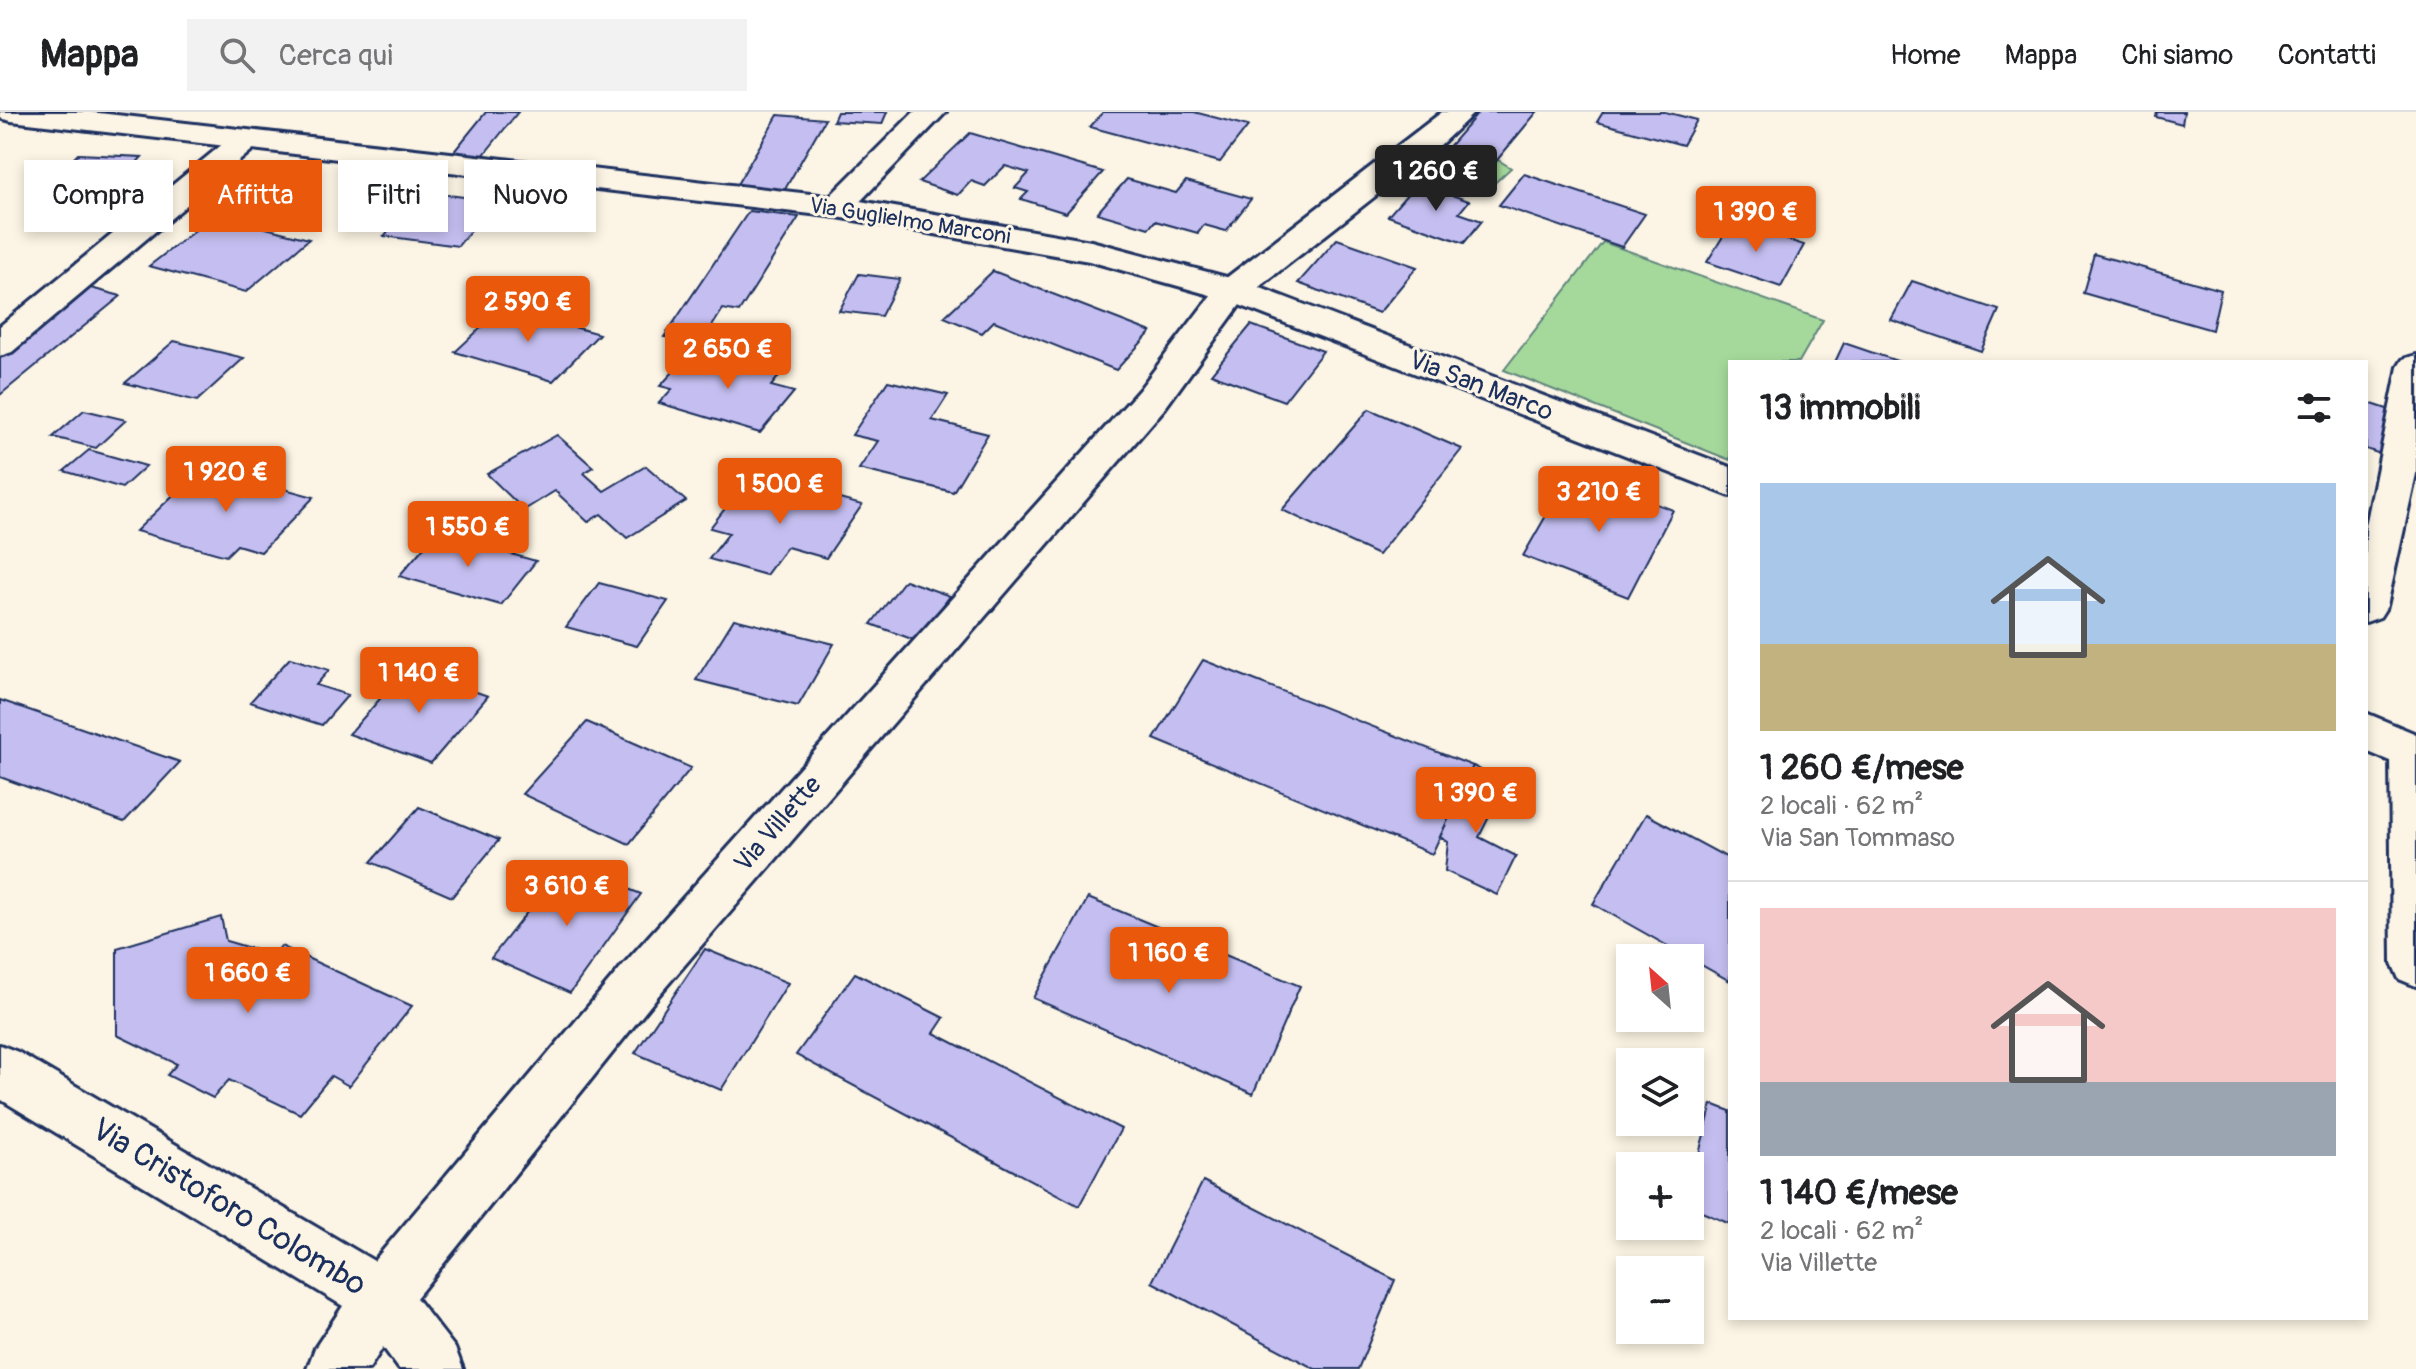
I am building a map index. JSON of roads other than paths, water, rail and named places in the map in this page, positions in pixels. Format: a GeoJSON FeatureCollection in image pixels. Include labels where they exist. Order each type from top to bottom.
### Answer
{"type":"FeatureCollection","features":[{"type":"Feature","properties":{"kind":"street","name":"Via Guglielmo Marconi"},"geometry":{"type":"LineString","coordinates":[[11,112],[837,207],[1091,251],[1233,290]]}},
{"type":"Feature","properties":{"kind":"street"},"geometry":{"type":"LineString","coordinates":[[837,207],[931,112]]}},
{"type":"Feature","properties":{"kind":"street","name":"Via Villette"},"geometry":{"type":"LineString","coordinates":[[336,1369],[381,1297],[640,981],[1152,399],[1233,290],[1427,141],[1460,112]]}},
{"type":"Feature","properties":{"kind":"street"},"geometry":{"type":"LineString","coordinates":[[0,344],[246,140]]}},
{"type":"Feature","properties":{"kind":"street","name":"Via San Marco"},"geometry":{"type":"LineString","coordinates":[[1233,290],[1728,481]]}},
{"type":"Feature","properties":{"kind":"street"},"geometry":{"type":"LineString","coordinates":[[2368,598],[2393,496],[2416,367]]}},
{"type":"Feature","properties":{"kind":"street"},"geometry":{"type":"LineString","coordinates":[[2368,732],[2414,754],[2416,963]]}},
{"type":"Feature","properties":{"kind":"street","name":"Via Cristoforo Colombo"},"geometry":{"type":"LineString","coordinates":[[0,1070],[381,1297],[434,1369]]}}]}
